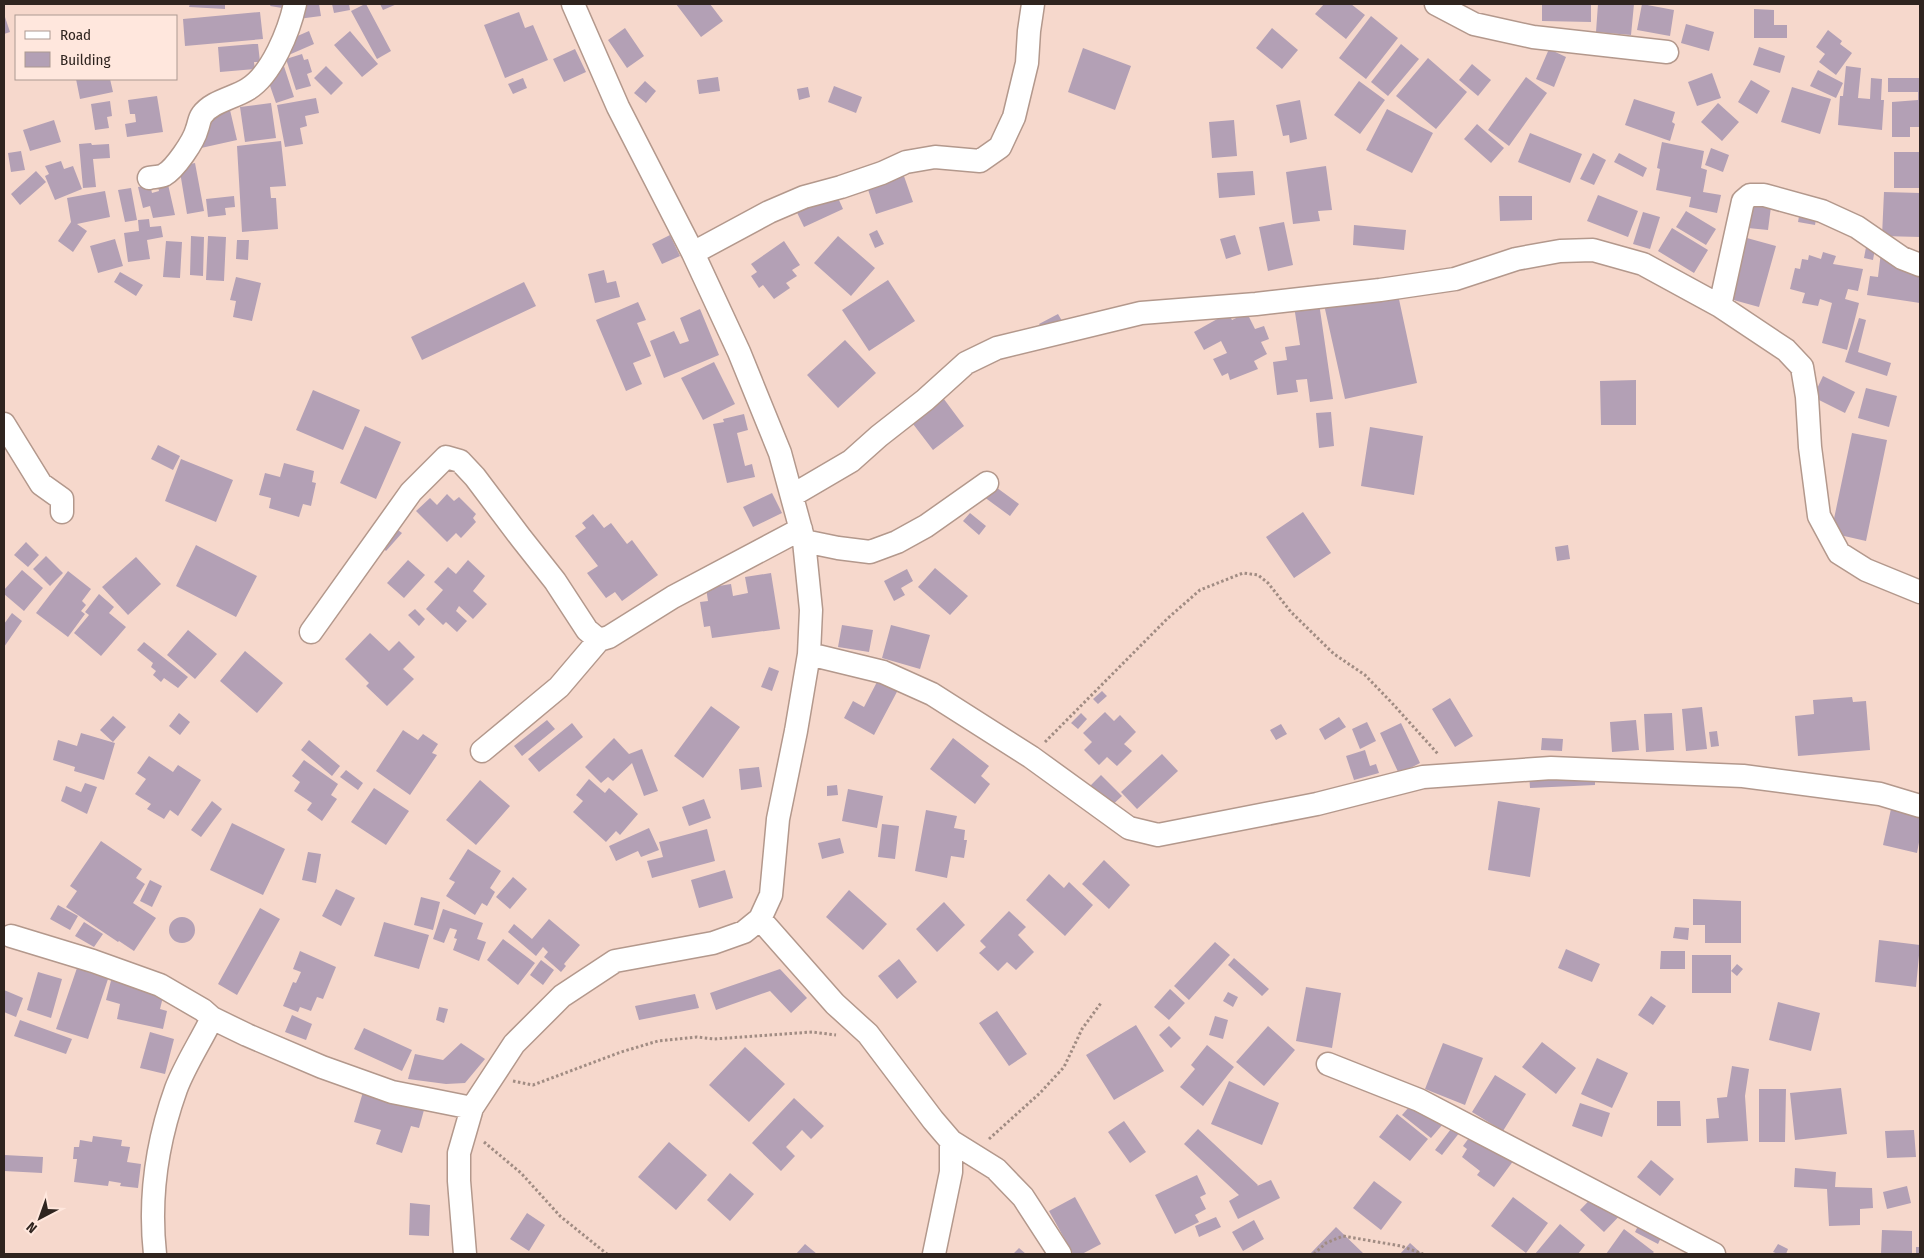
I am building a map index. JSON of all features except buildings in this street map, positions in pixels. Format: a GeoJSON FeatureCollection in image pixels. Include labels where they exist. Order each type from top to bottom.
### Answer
{"type":"FeatureCollection","features":[{"type":"Feature","properties":{"kind":"street"},"geometry":{"type":"LineString","coordinates":[[149,178],[163,175],[172,167],[197,130],[201,116],[209,108],[249,88],[264,75],[282,42],[295,4]]}},
{"type":"Feature","properties":{"kind":"street"},"geometry":{"type":"LineString","coordinates":[[465,1254],[459,1153],[469,1118],[491,1078],[514,1044],[562,996],[615,962],[713,943],[744,932],[760,919],[771,895],[778,819],[809,654],[811,610],[802,535],[780,453],[739,352],[693,253],[618,107],[573,4]]}},
{"type":"Feature","properties":{"kind":"street"},"geometry":{"type":"LineString","coordinates":[[693,253],[745,224],[804,197],[841,187],[916,160],[935,157],[980,160],[1000,147],[1014,117],[1028,63],[1028,32],[1034,4]]}},
{"type":"Feature","properties":{"kind":"street"},"geometry":{"type":"LineString","coordinates":[[1436,4],[1474,24],[1533,37],[1667,52]]}},
{"type":"Feature","properties":{"kind":"street"},"geometry":{"type":"LineString","coordinates":[[1720,306],[1743,201],[1750,195],[1764,195],[1822,211],[1857,226],[1902,258],[1920,264]]}},
{"type":"Feature","properties":{"kind":"street"},"geometry":{"type":"LineString","coordinates":[[792,494],[851,461],[966,364],[997,348],[1141,314],[1256,304],[1380,290],[1456,279],[1516,259],[1560,251],[1593,250],[1643,264],[1720,306],[1786,350],[1802,367],[1807,397],[1810,447],[1819,516],[1839,553],[1866,570],[1920,592]]}},
{"type":"Feature","properties":{"kind":"street"},"geometry":{"type":"LineString","coordinates":[[4,424],[42,484],[62,499],[62,512]]}},
{"type":"Feature","properties":{"kind":"street"},"geometry":{"type":"LineString","coordinates":[[311,632],[411,492],[446,458],[460,461],[475,477],[520,538],[555,581],[587,630],[599,640]]}},
{"type":"Feature","properties":{"kind":"street"},"geometry":{"type":"LineString","coordinates":[[482,751],[559,687],[599,640],[608,637],[673,597],[802,535],[838,548],[870,552],[897,542],[926,526],[987,483]]}},
{"type":"Feature","properties":{"kind":"street"},"geometry":{"type":"LineString","coordinates":[[809,654],[884,672],[932,694],[1031,757],[1129,828],[1158,835],[1307,806],[1423,777],[1551,768],[1743,776],[1880,794],[1920,806]]}},
{"type":"Feature","properties":{"kind":"street"},"geometry":{"type":"LineString","coordinates":[[760,919],[835,1004],[868,1034],[951,1141],[996,1169],[1023,1197],[1060,1254]]}},
{"type":"Feature","properties":{"kind":"street"},"geometry":{"type":"LineString","coordinates":[[12,936],[160,985],[212,1018],[247,1035],[322,1067],[469,1118]]}},
{"type":"Feature","properties":{"kind":"street"},"geometry":{"type":"LineString","coordinates":[[154,1254],[153,1202],[160,1143],[176,1088],[212,1018]]}},
{"type":"Feature","properties":{"kind":"street"},"geometry":{"type":"LineString","coordinates":[[1328,1064],[1420,1100],[1714,1254]]}},
{"type":"Feature","properties":{"kind":"street"},"geometry":{"type":"LineString","coordinates":[[934,1254],[951,1172],[951,1141]]}},
{"type":"Feature","properties":{"kind":"path"},"geometry":{"type":"LineString","coordinates":[[1031,757],[1111,674],[1137,651],[1168,618],[1200,590],[1242,573],[1258,575],[1268,583],[1291,612],[1334,654],[1365,675],[1456,775]]}},
{"type":"Feature","properties":{"kind":"path"},"geometry":{"type":"LineString","coordinates":[[974,1154],[1040,1093],[1064,1067],[1082,1029],[1101,1003]]}},
{"type":"Feature","properties":{"kind":"path"},"geometry":{"type":"LineString","coordinates":[[491,1078],[533,1085],[621,1052],[658,1041],[697,1037],[714,1039],[812,1032],[840,1035],[868,1034]]}},
{"type":"Feature","properties":{"kind":"path"},"geometry":{"type":"LineString","coordinates":[[469,1118],[560,1216],[607,1254]]}},
{"type":"Feature","properties":{"kind":"path"},"geometry":{"type":"LineString","coordinates":[[1314,1254],[1326,1243],[1343,1236],[1401,1246],[1423,1254]]}}]}
